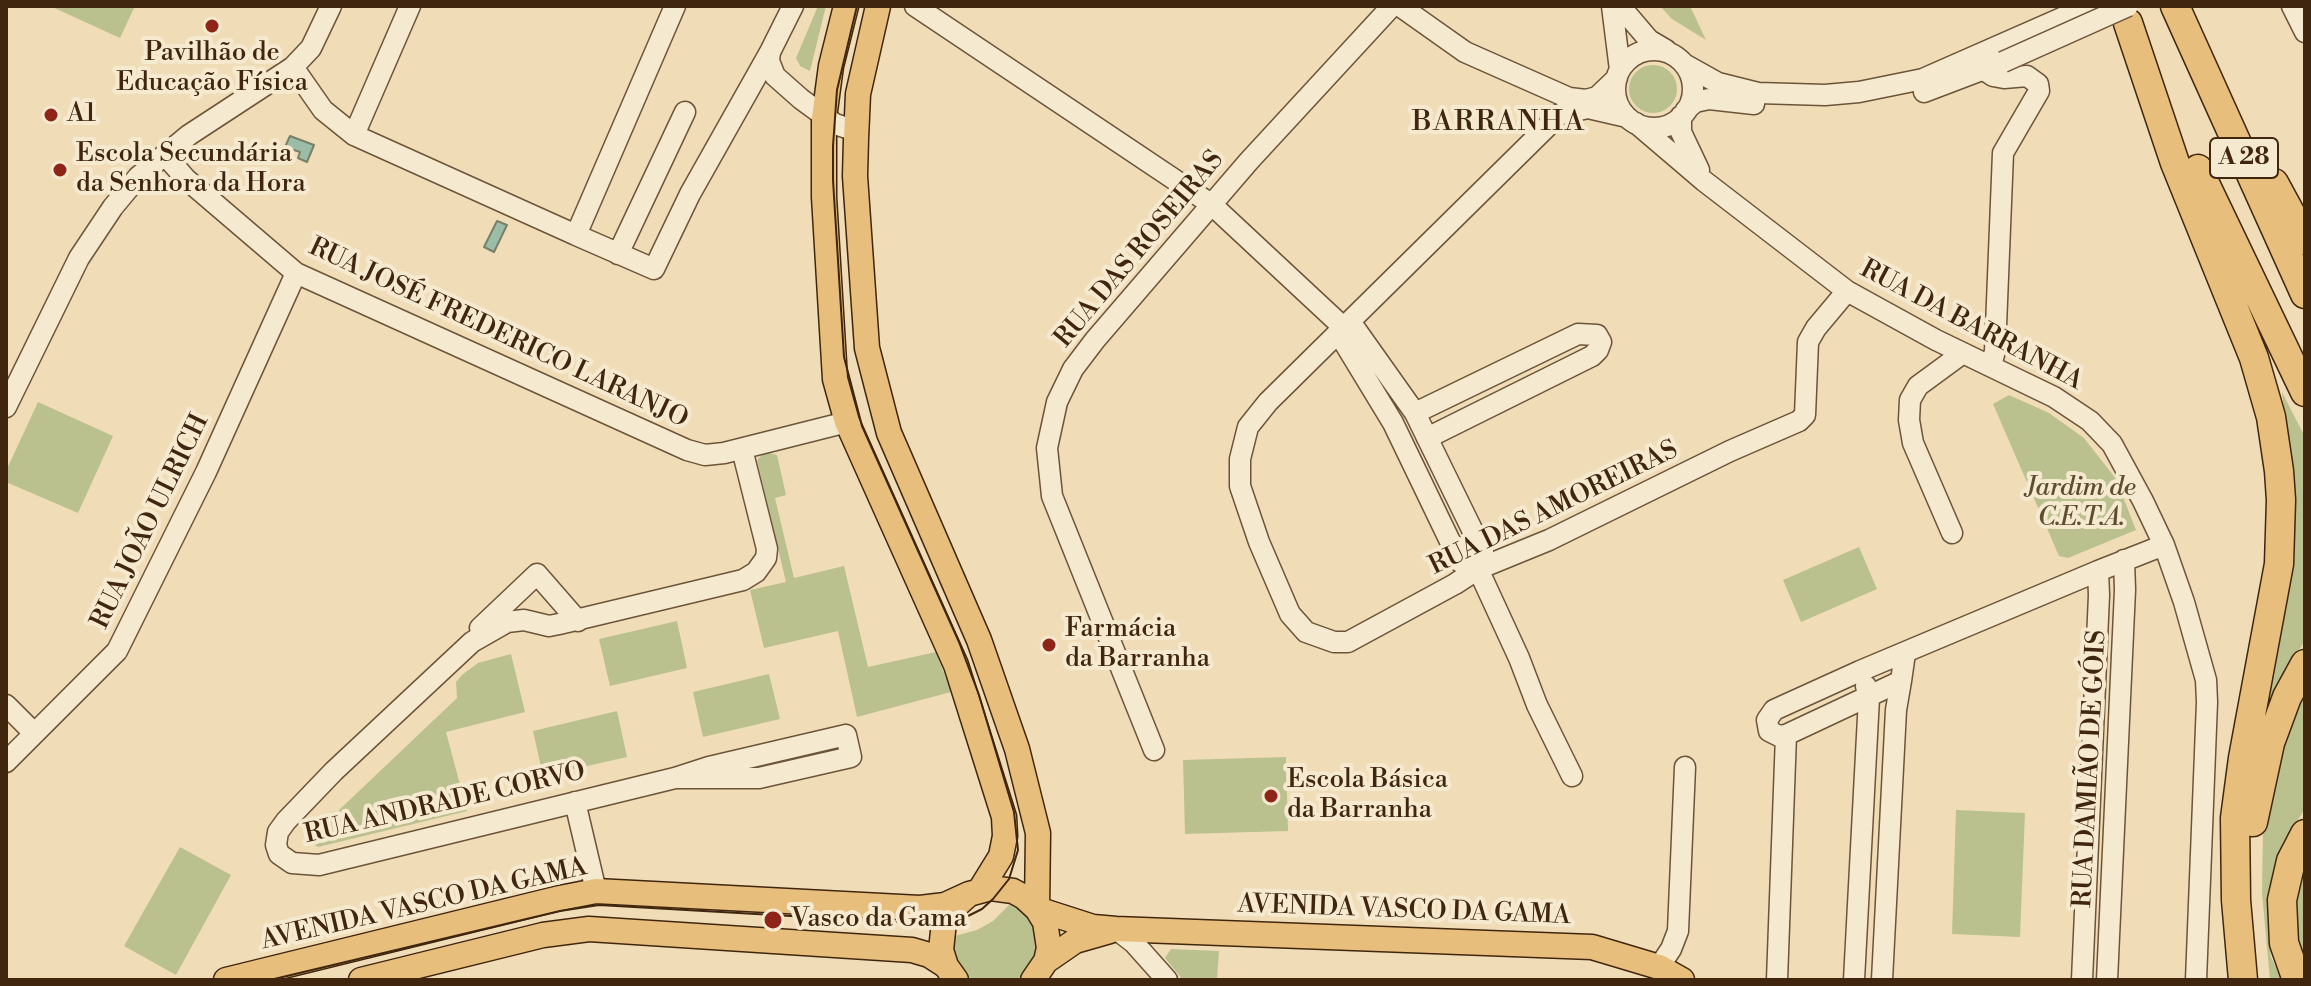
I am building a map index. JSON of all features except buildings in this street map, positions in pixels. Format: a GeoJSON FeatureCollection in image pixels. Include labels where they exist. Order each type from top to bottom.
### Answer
{"type":"FeatureCollection","features":[{"type":"Feature","properties":{"kind":"highway","name":"A 28"},"geometry":{"type":"LineString","coordinates":[[2126,12],[2305,392]]}},
{"type":"Feature","properties":{"kind":"highway"},"geometry":{"type":"LineString","coordinates":[[2126,12],[2175,163],[2259,373],[2271,417],[2279,471],[2279,564],[2235,818],[2236,900],[2243,980]]}},
{"type":"Feature","properties":{"kind":"highway","name":"A 28"},"geometry":{"type":"LineString","coordinates":[[2179,14],[2305,294]]}},
{"type":"Feature","properties":{"kind":"highway"},"geometry":{"type":"LineString","coordinates":[[2179,14],[2305,240]]}},
{"type":"Feature","properties":{"kind":"highway"},"geometry":{"type":"LineString","coordinates":[[2260,980],[2252,856],[2257,795],[2277,721],[2305,664]]}},
{"type":"Feature","properties":{"kind":"highway"},"geometry":{"type":"LineString","coordinates":[[2297,980],[2284,943],[2282,900],[2291,861],[2305,834]]}},
{"type":"Feature","properties":{"kind":"main road"},"geometry":{"type":"LineString","coordinates":[[846,6],[831,66],[824,118],[824,197],[832,357],[837,390],[847,422],[956,665],[1004,817],[1005,836],[1001,856],[974,892],[950,911],[944,922],[941,950],[951,973]]}},
{"type":"Feature","properties":{"kind":"main road"},"geometry":{"type":"LineString","coordinates":[[878,6],[858,94],[856,200],[863,323],[870,364],[889,433],[979,640],[1017,749],[1038,833],[1037,909],[1048,935],[1040,970]]}},
{"type":"Feature","properties":{"kind":"main road","name":"AVENIDA VASCO DA GAMA"},"geometry":{"type":"LineString","coordinates":[[226,980],[596,891],[920,908],[945,905],[974,892],[1002,889],[1013,891],[1037,909],[1093,927],[1592,947],[1659,967],[1682,980]]}},
{"type":"Feature","properties":{"kind":"main road"},"geometry":{"type":"LineString","coordinates":[[361,980],[543,935],[589,929],[912,950],[929,955],[951,973]]}},
{"type":"Feature","properties":{"kind":"main road","name":"AVENIDA VASCO DA GAMA"},"geometry":{"type":"LineString","coordinates":[[1040,970],[1075,941],[1116,929]]}},
{"type":"Feature","properties":{"kind":"street"},"geometry":{"type":"LineString","coordinates":[[6,407],[79,258],[97,228],[138,177],[189,135],[293,67],[311,48],[331,6]]}},
{"type":"Feature","properties":{"kind":"street"},"geometry":{"type":"LineString","coordinates":[[354,135],[410,6]]}},
{"type":"Feature","properties":{"kind":"street"},"geometry":{"type":"LineString","coordinates":[[576,235],[675,6]]}},
{"type":"Feature","properties":{"kind":"street"},"geometry":{"type":"LineString","coordinates":[[293,67],[323,110],[354,135],[654,269],[690,194],[793,6]]}},
{"type":"Feature","properties":{"kind":"street"},"geometry":{"type":"LineString","coordinates":[[915,6],[1211,204],[1343,327],[1354,327],[1415,413],[1483,552],[1478,569],[1537,705],[1572,776]]}},
{"type":"Feature","properties":{"kind":"street","name":"RUA DAS ROSEIRAS"},"geometry":{"type":"LineString","coordinates":[[1154,750],[1052,496],[1047,448],[1057,402],[1073,369],[1211,204],[1392,6]]}},
{"type":"Feature","properties":{"kind":"street"},"geometry":{"type":"LineString","coordinates":[[1400,6],[1426,14],[1465,52],[1569,98],[1586,100],[1597,97],[1639,53],[1658,50],[1677,58],[1693,84],[1684,113]]}},
{"type":"Feature","properties":{"kind":"street"},"geometry":{"type":"LineString","coordinates":[[1612,6],[1618,74],[1615,87],[1617,103],[1632,120],[1656,128],[1665,126],[1695,102],[1709,99],[1791,107],[1868,104],[1921,93],[1984,70],[2000,55],[2089,6]]}},
{"type":"Feature","properties":{"kind":"street"},"geometry":{"type":"LineString","coordinates":[[1620,6],[1649,40],[1707,78],[1736,88],[1773,94],[1825,95],[1923,79],[2126,12]]}},
{"type":"Feature","properties":{"kind":"street"},"geometry":{"type":"LineString","coordinates":[[2292,6],[2305,32]]}},
{"type":"Feature","properties":{"kind":"street"},"geometry":{"type":"LineString","coordinates":[[770,52],[769,61],[775,76],[824,118],[847,128],[857,124]]}},
{"type":"Feature","properties":{"kind":"street"},"geometry":{"type":"LineString","coordinates":[[1984,70],[2004,78],[2027,76],[2038,84],[2039,91],[2003,153],[1995,351],[1991,366]]}},
{"type":"Feature","properties":{"kind":"street","name":"RUA DA BARRANHA"},"geometry":{"type":"LineString","coordinates":[[1588,108],[1632,120],[1704,181],[1847,291],[2077,411],[2101,432],[2121,458],[2164,545],[2206,680],[2196,980]]}},
{"type":"Feature","properties":{"kind":"street","name":"RUA DAS AMOREIRAS"},"geometry":{"type":"LineString","coordinates":[[1588,108],[1560,114],[1545,127],[1343,327],[1255,416],[1248,427],[1238,474],[1246,507],[1290,614],[1306,632],[1334,642],[1348,642],[1478,569],[1549,540],[1730,451],[1799,421],[1805,415],[1808,342],[1847,291]]}},
{"type":"Feature","properties":{"kind":"street"},"geometry":{"type":"LineString","coordinates":[[618,254],[685,112]]}},
{"type":"Feature","properties":{"kind":"street","name":"RUA DA BARRANHA"},"geometry":{"type":"LineString","coordinates":[[1684,113],[1685,144],[1704,181]]}},
{"type":"Feature","properties":{"kind":"street","name":"RUA JOSÉ FREDERICO LARANJO"},"geometry":{"type":"LineString","coordinates":[[165,155],[186,179],[296,273],[687,450],[705,455],[742,449],[847,422]]}},
{"type":"Feature","properties":{"kind":"street","name":"RUA JOÃO ULRICH"},"geometry":{"type":"LineString","coordinates":[[6,762],[117,651],[206,472],[296,273]]}},
{"type":"Feature","properties":{"kind":"street"},"geometry":{"type":"LineString","coordinates":[[1343,327],[1342,339],[1393,423],[1460,562],[1478,569]]}},
{"type":"Feature","properties":{"kind":"street"},"geometry":{"type":"LineString","coordinates":[[1415,413],[1578,334],[1597,335],[1601,342],[1592,356],[1427,438]]}},
{"type":"Feature","properties":{"kind":"street"},"geometry":{"type":"LineString","coordinates":[[1952,533],[1913,443],[1910,400],[1918,386],[1963,353]]}},
{"type":"Feature","properties":{"kind":"street","name":"RUA ANDRADE CORVO"},"geometry":{"type":"LineString","coordinates":[[675,778],[759,778],[851,757],[846,735],[319,865],[292,863],[279,854],[276,845],[278,832],[286,821],[334,771],[472,642],[511,620],[549,626],[578,621],[743,580],[762,566],[767,549],[742,449]]}},
{"type":"Feature","properties":{"kind":"street"},"geometry":{"type":"LineString","coordinates":[[1901,681],[1786,735],[1779,736],[1769,731],[1767,720],[1774,710],[1860,671],[2164,545]]}},
{"type":"Feature","properties":{"kind":"street","name":"RUA DAMIÃO DE GÓIS"},"geometry":{"type":"LineString","coordinates":[[2107,980],[2124,560]]}},
{"type":"Feature","properties":{"kind":"street","name":"RUA DAMIÃO DE GÓIS"},"geometry":{"type":"LineString","coordinates":[[2082,980],[2098,571]]}},
{"type":"Feature","properties":{"kind":"street"},"geometry":{"type":"LineString","coordinates":[[472,642],[473,634],[537,574],[578,621]]}},
{"type":"Feature","properties":{"kind":"street"},"geometry":{"type":"LineString","coordinates":[[1882,980],[1896,710],[1905,653]]}},
{"type":"Feature","properties":{"kind":"street"},"geometry":{"type":"LineString","coordinates":[[1854,980],[1869,698],[1860,671]]}},
{"type":"Feature","properties":{"kind":"street"},"geometry":{"type":"LineString","coordinates":[[6,705],[34,733]]}},
{"type":"Feature","properties":{"kind":"street"},"geometry":{"type":"LineString","coordinates":[[1777,980],[1786,735]]}},
{"type":"Feature","properties":{"kind":"street"},"geometry":{"type":"LineString","coordinates":[[1659,967],[1678,931],[1685,767]]}},
{"type":"Feature","properties":{"kind":"street"},"geometry":{"type":"LineString","coordinates":[[575,802],[596,891]]}},
{"type":"Feature","properties":{"kind":"street"},"geometry":{"type":"LineString","coordinates":[[1116,929],[1134,943],[1167,980]]}},
{"type":"Feature","properties":{"kind":"green space"},"geometry":{"type":"Polygon","coordinates":[[[50,6],[135,6],[120,38],[50,6]]]}},
{"type":"Feature","properties":{"kind":"green space"},"geometry":{"type":"Polygon","coordinates":[[[818,6],[826,6],[810,71],[800,66],[796,58],[818,6]]]}},
{"type":"Feature","properties":{"kind":"green space"},"geometry":{"type":"Polygon","coordinates":[[[1660,6],[1690,6],[1706,40],[1672,19],[1660,6]]]}},
{"type":"Feature","properties":{"kind":"green space"},"geometry":{"type":"Polygon","coordinates":[[[1653,65],[1670,72],[1677,89],[1670,106],[1653,113],[1636,106],[1629,89],[1636,72],[1653,65]]]}},
{"type":"Feature","properties":{"kind":"green space"},"geometry":{"type":"Polygon","coordinates":[[[2282,392],[2305,437],[2305,641],[2285,670],[2260,723],[2294,499],[2282,392]]]}},
{"type":"Feature","properties":{"kind":"green space","name":"Jardim de C.E.T.A."},"geometry":{"type":"Polygon","coordinates":[[[2009,395],[2049,413],[2084,438],[2116,479],[2136,530],[2068,558],[2059,556],[1993,404],[2009,395]]]}},
{"type":"Feature","properties":{"kind":"green space"},"geometry":{"type":"Polygon","coordinates":[[[38,402],[113,436],[78,513],[6,482],[6,471],[38,402]]]}},
{"type":"Feature","properties":{"kind":"green space"},"geometry":{"type":"Polygon","coordinates":[[[765,452],[777,455],[786,495],[775,498],[794,578],[844,566],[868,667],[936,652],[951,692],[857,717],[838,631],[764,648],[750,590],[786,582],[757,460],[765,452]]]}},
{"type":"Feature","properties":{"kind":"green space"},"geometry":{"type":"Polygon","coordinates":[[[1859,547],[1877,589],[1801,622],[1783,580],[1859,547]]]}},
{"type":"Feature","properties":{"kind":"green space"},"geometry":{"type":"Polygon","coordinates":[[[677,621],[687,668],[610,686],[599,639],[677,621]]]}},
{"type":"Feature","properties":{"kind":"green space"},"geometry":{"type":"Polygon","coordinates":[[[511,654],[525,712],[446,732],[467,811],[318,847],[312,843],[313,834],[332,812],[338,811],[457,698],[456,682],[462,675],[478,663],[511,654]]]}},
{"type":"Feature","properties":{"kind":"green space"},"geometry":{"type":"Polygon","coordinates":[[[769,674],[780,719],[703,737],[693,692],[769,674]]]}},
{"type":"Feature","properties":{"kind":"green space"},"geometry":{"type":"Polygon","coordinates":[[[2305,694],[2305,809],[2283,842],[2272,885],[2268,928],[2271,957],[2282,980],[2270,980],[2262,893],[2263,829],[2272,780],[2299,702],[2305,694]]]}},
{"type":"Feature","properties":{"kind":"green space"},"geometry":{"type":"Polygon","coordinates":[[[617,711],[627,757],[543,776],[533,731],[617,711]]]}},
{"type":"Feature","properties":{"kind":"green space"},"geometry":{"type":"Polygon","coordinates":[[[1286,757],[1288,831],[1185,834],[1183,760],[1286,757]]]}},
{"type":"Feature","properties":{"kind":"green space"},"geometry":{"type":"Polygon","coordinates":[[[1956,810],[2025,813],[2020,937],[1952,934],[1956,810]]]}},
{"type":"Feature","properties":{"kind":"green space"},"geometry":{"type":"Polygon","coordinates":[[[180,847],[231,875],[176,975],[124,946],[180,847]]]}},
{"type":"Feature","properties":{"kind":"green space"},"geometry":{"type":"Polygon","coordinates":[[[2305,865],[2305,965],[2296,932],[2296,888],[2305,865]]]}},
{"type":"Feature","properties":{"kind":"green space"},"geometry":{"type":"Polygon","coordinates":[[[1013,901],[1034,921],[1038,949],[1033,963],[1015,980],[974,980],[965,974],[952,954],[951,937],[977,930],[993,921],[1013,901]]]}},
{"type":"Feature","properties":{"kind":"green space"},"geometry":{"type":"Polygon","coordinates":[[[1171,949],[1219,951],[1217,980],[1183,980],[1165,958],[1171,949]]]}},
{"type":"Feature","properties":{"kind":"shaded area"},"geometry":{"type":"Polygon","coordinates":[[[290,136],[314,145],[307,162],[298,158],[300,152],[285,147],[290,136]]]}},
{"type":"Feature","properties":{"kind":"shaded area"},"geometry":{"type":"Polygon","coordinates":[[[497,221],[507,225],[494,252],[484,247],[497,221]]]}},
{"type":"Feature","properties":{"kind":"tram line"},"geometry":{"type":"LineString","coordinates":[[270,980],[560,911],[599,905],[913,923],[944,922],[982,909],[1009,879],[1018,850],[1014,812],[979,695],[959,642],[862,426],[844,357],[833,146],[837,90],[857,6]]}},
{"type":"Feature","properties":{"kind":"place","name":"Pavilhão de Educação Física"},"geometry":{"type":"Point","coordinates":[212,26]}},
{"type":"Feature","properties":{"kind":"place","name":"A1"},"geometry":{"type":"Point","coordinates":[51,115]}},
{"type":"Feature","properties":{"kind":"place","name":"Escola Secundária da Senhora da Hora"},"geometry":{"type":"Point","coordinates":[60,170]}},
{"type":"Feature","properties":{"kind":"place","name":"Farmácia da Barranha"},"geometry":{"type":"Point","coordinates":[1049,645]}},
{"type":"Feature","properties":{"kind":"place","name":"Escola Básica da Barranha"},"geometry":{"type":"Point","coordinates":[1271,796]}},
{"type":"Feature","properties":{"kind":"place","name":"Vasco da Gama"},"geometry":{"type":"Point","coordinates":[773,920]}},
{"type":"Feature","properties":{"kind":"district","name":"BARRANHA"},"geometry":{"type":"Point","coordinates":[1499,123]}}]}
